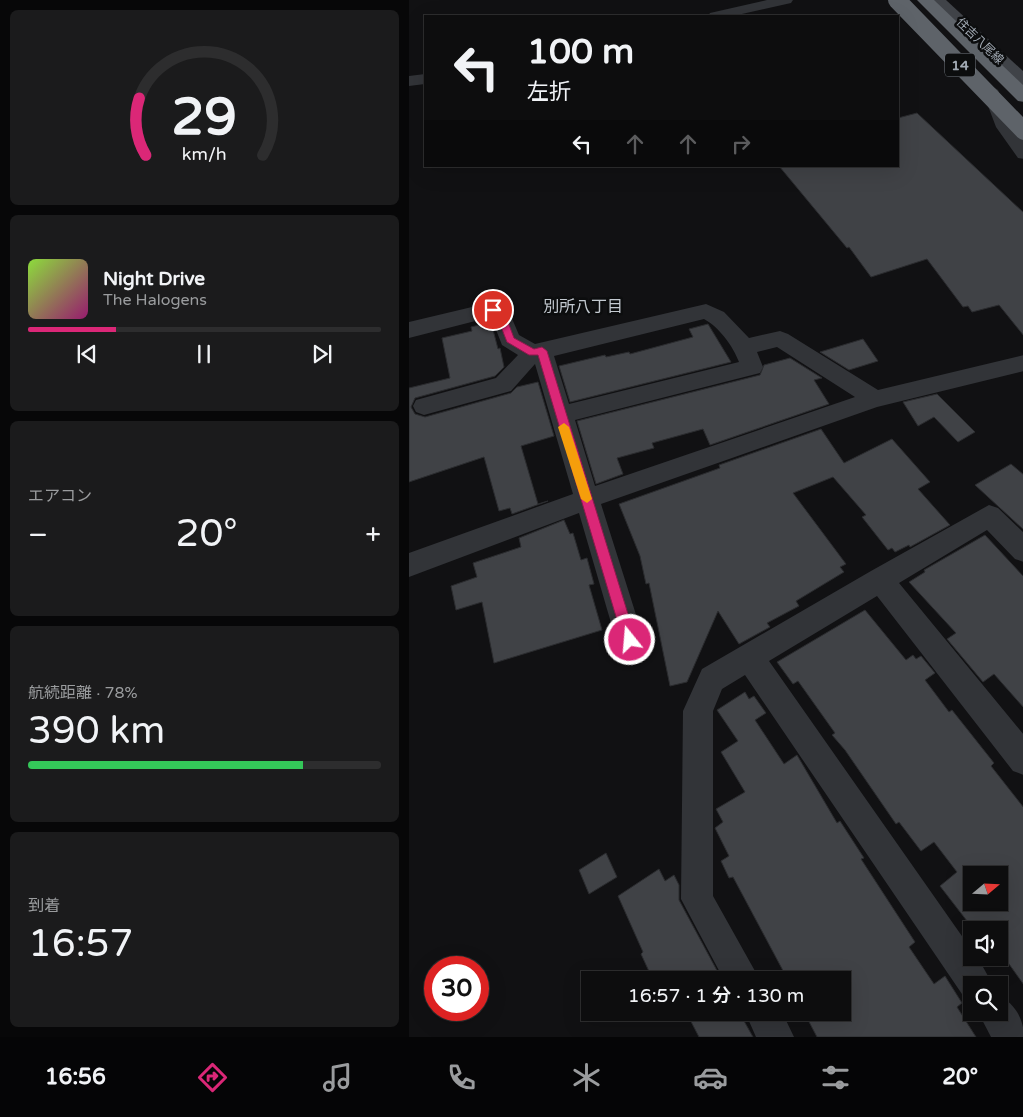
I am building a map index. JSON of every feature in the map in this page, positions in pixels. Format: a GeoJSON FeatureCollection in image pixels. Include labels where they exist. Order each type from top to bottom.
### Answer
{"type":"FeatureCollection","features":[{"type":"Feature","properties":{"kind":"highway","name":"14"},"geometry":{"type":"LineString","coordinates":[[897,0],[1023,132]]}},
{"type":"Feature","properties":{"kind":"highway","name":"14"},"geometry":{"type":"LineString","coordinates":[[925,0],[1023,97]]}},
{"type":"Feature","properties":{"kind":"main road","name":"住吉八尾線"},"geometry":{"type":"LineString","coordinates":[[905,0],[988,85],[1023,132]]}},
{"type":"Feature","properties":{"kind":"main road","name":"住吉八尾線"},"geometry":{"type":"LineString","coordinates":[[937,0],[1023,82]]}},
{"type":"Feature","properties":{"kind":"street"},"geometry":{"type":"LineString","coordinates":[[719,15],[786,0]]}},
{"type":"Feature","properties":{"kind":"street"},"geometry":{"type":"LineString","coordinates":[[409,81],[424,79]]}},
{"type":"Feature","properties":{"kind":"street"},"geometry":{"type":"LineString","coordinates":[[988,85],[1004,127],[1023,154]]}},
{"type":"Feature","properties":{"kind":"street"},"geometry":{"type":"LineString","coordinates":[[409,330],[493,310],[500,312],[510,340],[537,352],[560,415],[630,640]]}},
{"type":"Feature","properties":{"kind":"street"},"geometry":{"type":"LineString","coordinates":[[424,406],[503,385],[537,352],[706,311],[717,317],[744,347],[752,367],[560,415]]}},
{"type":"Feature","properties":{"kind":"street"},"geometry":{"type":"LineString","coordinates":[[744,347],[780,340],[875,399]]}},
{"type":"Feature","properties":{"kind":"street"},"geometry":{"type":"LineString","coordinates":[[409,565],[587,499],[875,399],[1023,363]]}},
{"type":"Feature","properties":{"kind":"street"},"geometry":{"type":"LineString","coordinates":[[738,971],[697,899],[698,711],[711,679],[989,516],[1023,551]]}},
{"type":"Feature","properties":{"kind":"street"},"geometry":{"type":"LineString","coordinates":[[880,579],[1023,760]]}},
{"type":"Feature","properties":{"kind":"street"},"geometry":{"type":"LineString","coordinates":[[749,656],[970,976]]}},
{"type":"Feature","properties":{"kind":"street"},"geometry":{"type":"LineString","coordinates":[[767,1021],[776,1037]]}},
{"type":"Feature","properties":{"kind":"street"},"geometry":{"type":"LineString","coordinates":[[1001,1021],[1012,1037]]}},
{"type":"Feature","properties":{"kind":"building"},"geometry":{"type":"Polygon","coordinates":[[[917,113],[1024,213],[1024,336],[999,305],[972,312],[968,306],[963,307],[927,259],[871,277],[849,247],[847,248],[780,167],[899,167],[899,118],[917,113]]]}},
{"type":"Feature","properties":{"kind":"building"},"geometry":{"type":"Polygon","coordinates":[[[491,322],[504,367],[495,376],[415,398],[411,407],[415,414],[425,417],[511,393],[517,387],[538,382],[554,436],[521,446],[538,504],[548,501],[512,514],[510,508],[499,511],[484,457],[409,482],[409,388],[450,378],[442,338],[472,331],[471,327],[491,322]]]}},
{"type":"Feature","properties":{"kind":"building"},"geometry":{"type":"Polygon","coordinates":[[[708,324],[731,362],[570,402],[559,366],[605,355],[606,357],[629,352],[630,354],[693,337],[689,329],[708,324]]]}},
{"type":"Feature","properties":{"kind":"building"},"geometry":{"type":"Polygon","coordinates":[[[863,339],[878,361],[849,370],[820,352],[863,339]]]}},
{"type":"Feature","properties":{"kind":"building"},"geometry":{"type":"Polygon","coordinates":[[[790,358],[822,378],[814,380],[829,404],[710,445],[703,429],[652,443],[654,448],[617,458],[623,474],[596,484],[577,421],[760,375],[764,365],[790,358]]]}},
{"type":"Feature","properties":{"kind":"building"},"geometry":{"type":"Polygon","coordinates":[[[937,394],[975,432],[958,442],[934,417],[918,426],[903,402],[937,394]]]}},
{"type":"Feature","properties":{"kind":"building"},"geometry":{"type":"Polygon","coordinates":[[[821,429],[844,463],[892,439],[930,482],[918,489],[950,525],[910,547],[909,545],[895,552],[892,548],[888,550],[862,517],[866,515],[833,477],[793,493],[846,564],[840,567],[844,572],[796,601],[799,606],[767,623],[770,627],[739,644],[718,611],[687,682],[670,686],[649,583],[646,584],[640,556],[619,504],[720,468],[719,465],[821,429]]]}},
{"type":"Feature","properties":{"kind":"building"},"geometry":{"type":"Polygon","coordinates":[[[1011,464],[1024,475],[1024,530],[975,485],[1011,464]]]}},
{"type":"Feature","properties":{"kind":"building"},"geometry":{"type":"Polygon","coordinates":[[[564,520],[570,534],[573,533],[581,560],[587,558],[594,584],[589,585],[602,630],[494,663],[482,602],[456,610],[451,586],[477,577],[473,563],[521,547],[519,538],[564,520]]]}},
{"type":"Feature","properties":{"kind":"building"},"geometry":{"type":"Polygon","coordinates":[[[985,535],[1024,577],[1024,708],[994,674],[983,682],[947,639],[956,633],[909,582],[925,572],[924,570],[985,535]]]}},
{"type":"Feature","properties":{"kind":"building"},"geometry":{"type":"Polygon","coordinates":[[[865,610],[906,660],[913,655],[916,659],[921,656],[935,673],[925,680],[949,712],[952,710],[994,763],[991,766],[1024,808],[1024,985],[1008,963],[1008,921],[967,921],[940,886],[957,872],[934,842],[921,851],[899,822],[896,824],[845,750],[832,735],[835,733],[798,681],[793,684],[777,662],[865,610]]]}},
{"type":"Feature","properties":{"kind":"building"},"geometry":{"type":"Polygon","coordinates":[[[745,692],[749,699],[754,696],[766,713],[755,720],[784,764],[797,755],[837,823],[840,821],[864,858],[861,859],[915,942],[909,947],[934,984],[945,976],[962,1003],[957,1007],[963,1016],[963,1021],[966,1021],[976,1037],[817,1037],[809,1021],[851,1021],[851,971],[783,971],[733,877],[729,878],[721,861],[729,856],[715,828],[723,822],[716,809],[745,792],[721,752],[738,741],[717,710],[745,692]]]}},
{"type":"Feature","properties":{"kind":"building"},"geometry":{"type":"Polygon","coordinates":[[[606,853],[617,877],[589,894],[579,870],[606,853]]]}},
{"type":"Feature","properties":{"kind":"building"},"geometry":{"type":"Polygon","coordinates":[[[659,869],[665,881],[674,875],[679,885],[679,900],[717,971],[649,971],[641,954],[643,952],[618,896],[659,869]]]}},
{"type":"Feature","properties":{"kind":"building"},"geometry":{"type":"Polygon","coordinates":[[[691,1021],[744,1021],[753,1037],[699,1037],[691,1021]]]}},
{"type":"Feature","properties":{"kind":"slow traffic"},"geometry":{"type":"LineString","coordinates":[[564,427],[587,499]]}},
{"type":"Feature","properties":{"kind":"district","name":"別所八丁目"},"geometry":{"type":"Point","coordinates":[583,306]}},
{"type":"Feature","properties":{"kind":"route"},"geometry":{"type":"LineString","coordinates":[[493,310],[500,312],[510,340],[533,353],[542,351],[630,640]]}}]}
